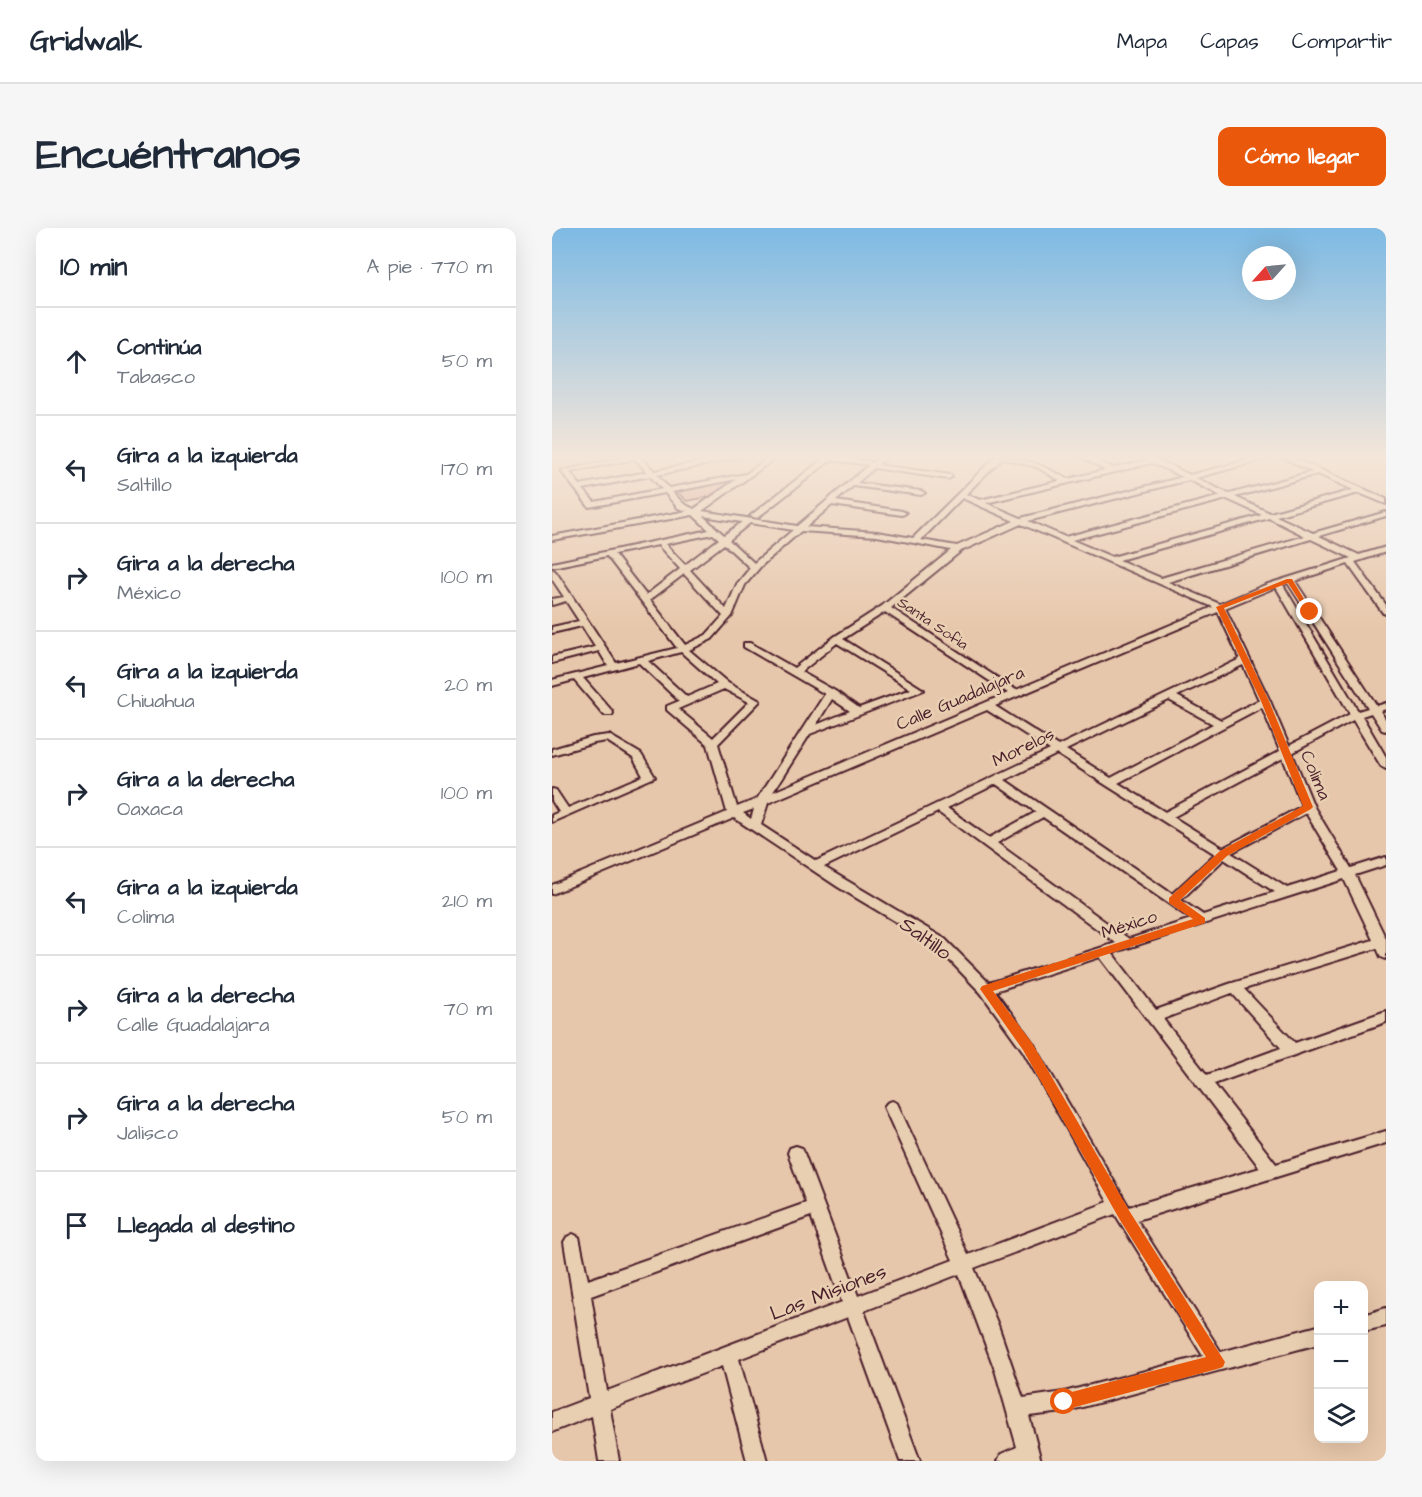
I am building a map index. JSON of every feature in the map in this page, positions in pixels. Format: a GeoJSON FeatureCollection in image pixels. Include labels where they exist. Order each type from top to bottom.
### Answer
{"type":"FeatureCollection","features":[{"type":"Feature","properties":{"kind":"street"},"geometry":{"type":"LineString","coordinates":[[552,532],[639,515]]}},
{"type":"Feature","properties":{"kind":"street"},"geometry":{"type":"LineString","coordinates":[[552,538],[670,515]]}},
{"type":"Feature","properties":{"kind":"street"},"geometry":{"type":"LineString","coordinates":[[702,515],[715,531],[754,568]]}},
{"type":"Feature","properties":{"kind":"street"},"geometry":{"type":"LineString","coordinates":[[731,515],[818,529],[877,534],[958,549]]}},
{"type":"Feature","properties":{"kind":"street"},"geometry":{"type":"LineString","coordinates":[[645,600],[756,515]]}},
{"type":"Feature","properties":{"kind":"street"},"geometry":{"type":"LineString","coordinates":[[552,683],[683,649],[709,637],[728,616],[741,584],[754,568],[815,515]]}},
{"type":"Feature","properties":{"kind":"street"},"geometry":{"type":"LineString","coordinates":[[915,541],[941,515]]}},
{"type":"Feature","properties":{"kind":"street"},"geometry":{"type":"LineString","coordinates":[[1005,515],[1220,607]]}},
{"type":"Feature","properties":{"kind":"street","name":"Santa Sofia"},"geometry":{"type":"LineString","coordinates":[[1014,693],[885,608],[958,549],[1020,521],[1045,515]]}},
{"type":"Feature","properties":{"kind":"street"},"geometry":{"type":"LineString","coordinates":[[1064,540],[1158,515]]}},
{"type":"Feature","properties":{"kind":"street"},"geometry":{"type":"LineString","coordinates":[[1111,560],[1269,515],[1354,559],[1383,601],[1386,611]]}},
{"type":"Feature","properties":{"kind":"street"},"geometry":{"type":"LineString","coordinates":[[1161,582],[1384,515]]}},
{"type":"Feature","properties":{"kind":"street"},"geometry":{"type":"LineString","coordinates":[[552,565],[715,531]]}},
{"type":"Feature","properties":{"kind":"street"},"geometry":{"type":"LineString","coordinates":[[659,542],[728,616]]}},
{"type":"Feature","properties":{"kind":"street","name":"Calle Guadalajara"},"geometry":{"type":"LineString","coordinates":[[552,890],[1220,607],[1278,584],[1386,549]]}},
{"type":"Feature","properties":{"kind":"street"},"geometry":{"type":"LineString","coordinates":[[609,553],[683,649],[724,685],[755,701],[713,744]]}},
{"type":"Feature","properties":{"kind":"street"},"geometry":{"type":"LineString","coordinates":[[553,575],[614,668]]}},
{"type":"Feature","properties":{"kind":"street"},"geometry":{"type":"LineString","coordinates":[[1290,580],[1381,708],[1386,728]]}},
{"type":"Feature","properties":{"kind":"street"},"geometry":{"type":"LineString","coordinates":[[1278,584],[1386,766]]}},
{"type":"Feature","properties":{"kind":"street"},"geometry":{"type":"LineString","coordinates":[[552,602],[569,598]]}},
{"type":"Feature","properties":{"kind":"street","name":"Colima"},"geometry":{"type":"LineString","coordinates":[[1220,607],[1265,701],[1308,807],[1348,873],[1383,948]]}},
{"type":"Feature","properties":{"kind":"street"},"geometry":{"type":"LineString","coordinates":[[794,672],[837,639],[885,608]]}},
{"type":"Feature","properties":{"kind":"street"},"geometry":{"type":"LineString","coordinates":[[552,630],[585,623]]}},
{"type":"Feature","properties":{"kind":"street"},"geometry":{"type":"LineString","coordinates":[[806,732],[919,690],[837,639]]}},
{"type":"Feature","properties":{"kind":"street"},"geometry":{"type":"LineString","coordinates":[[747,645],[831,693],[858,712]]}},
{"type":"Feature","properties":{"kind":"street"},"geometry":{"type":"LineString","coordinates":[[552,660],[601,648]]}},
{"type":"Feature","properties":{"kind":"street","name":"Morelos"},"geometry":{"type":"LineString","coordinates":[[816,866],[1245,660]]}},
{"type":"Feature","properties":{"kind":"street"},"geometry":{"type":"LineString","coordinates":[[642,661],[685,701]]}},
{"type":"Feature","properties":{"kind":"street"},"geometry":{"type":"LineString","coordinates":[[578,677],[608,713]]}},
{"type":"Feature","properties":{"kind":"street"},"geometry":{"type":"LineString","coordinates":[[724,685],[671,708],[713,744],[733,812]]}},
{"type":"Feature","properties":{"kind":"street"},"geometry":{"type":"LineString","coordinates":[[756,826],[763,799],[831,693]]}},
{"type":"Feature","properties":{"kind":"street"},"geometry":{"type":"LineString","coordinates":[[1169,696],[1221,724]]}},
{"type":"Feature","properties":{"kind":"street"},"geometry":{"type":"LineString","coordinates":[[1110,783],[1265,701]]}},
{"type":"Feature","properties":{"kind":"street"},"geometry":{"type":"LineString","coordinates":[[986,705],[1286,893]]}},
{"type":"Feature","properties":{"kind":"street"},"geometry":{"type":"LineString","coordinates":[[1165,817],[1355,715],[1381,708]]}},
{"type":"Feature","properties":{"kind":"street"},"geometry":{"type":"LineString","coordinates":[[552,752],[609,738],[637,756],[649,777],[560,810],[552,819]]}},
{"type":"Feature","properties":{"kind":"street"},"geometry":{"type":"LineString","coordinates":[[996,779],[1201,920]]}},
{"type":"Feature","properties":{"kind":"street"},"geometry":{"type":"LineString","coordinates":[[552,792],[560,810]]}},
{"type":"Feature","properties":{"kind":"street"},"geometry":{"type":"LineString","coordinates":[[939,807],[1127,944]]}},
{"type":"Feature","properties":{"kind":"street"},"geometry":{"type":"LineString","coordinates":[[1173,901],[1223,853],[1308,807]]}},
{"type":"Feature","properties":{"kind":"street","name":"Saltillo"},"geometry":{"type":"LineString","coordinates":[[733,812],[940,942],[986,989],[1028,1047],[1122,1211],[1217,1362]]}},
{"type":"Feature","properties":{"kind":"street"},"geometry":{"type":"LineString","coordinates":[[988,843],[1044,812]]}},
{"type":"Feature","properties":{"kind":"street","name":"México"},"geometry":{"type":"LineString","coordinates":[[986,989],[1386,861]]}},
{"type":"Feature","properties":{"kind":"street"},"geometry":{"type":"LineString","coordinates":[[1154,1017],[1234,987],[1383,948]]}},
{"type":"Feature","properties":{"kind":"street"},"geometry":{"type":"LineString","coordinates":[[1103,951],[1272,1172]]}},
{"type":"Feature","properties":{"kind":"street"},"geometry":{"type":"LineString","coordinates":[[1234,987],[1292,1050]]}},
{"type":"Feature","properties":{"kind":"street"},"geometry":{"type":"LineString","coordinates":[[1203,1082],[1386,1016]]}},
{"type":"Feature","properties":{"kind":"street"},"geometry":{"type":"LineString","coordinates":[[892,1107],[965,1264],[1019,1408],[1030,1456],[1008,1461]]}},
{"type":"Feature","properties":{"kind":"street","name":"Las Misiones"},"geometry":{"type":"LineString","coordinates":[[552,1422],[965,1264],[1122,1211],[1272,1172],[1386,1137]]}},
{"type":"Feature","properties":{"kind":"street"},"geometry":{"type":"LineString","coordinates":[[796,1154],[910,1461]]}},
{"type":"Feature","properties":{"kind":"street"},"geometry":{"type":"LineString","coordinates":[[581,1291],[816,1207]]}},
{"type":"Feature","properties":{"kind":"street"},"geometry":{"type":"LineString","coordinates":[[573,1242],[609,1461]]}},
{"type":"Feature","properties":{"kind":"street"},"geometry":{"type":"LineString","coordinates":[[1368,1322],[1386,1317]]}},
{"type":"Feature","properties":{"kind":"street"},"geometry":{"type":"LineString","coordinates":[[1019,1408],[1064,1402],[1314,1336]]}},
{"type":"Feature","properties":{"kind":"street"},"geometry":{"type":"LineString","coordinates":[[728,1354],[757,1461]]}},
{"type":"Feature","properties":{"kind":"route"},"geometry":{"type":"LineString","coordinates":[[1064,1402],[1217,1362],[1125,1216],[1028,1047],[986,989],[1201,920],[1173,901],[1223,853],[1308,807],[1265,701],[1220,607],[1290,580],[1310,612]]}}]}
